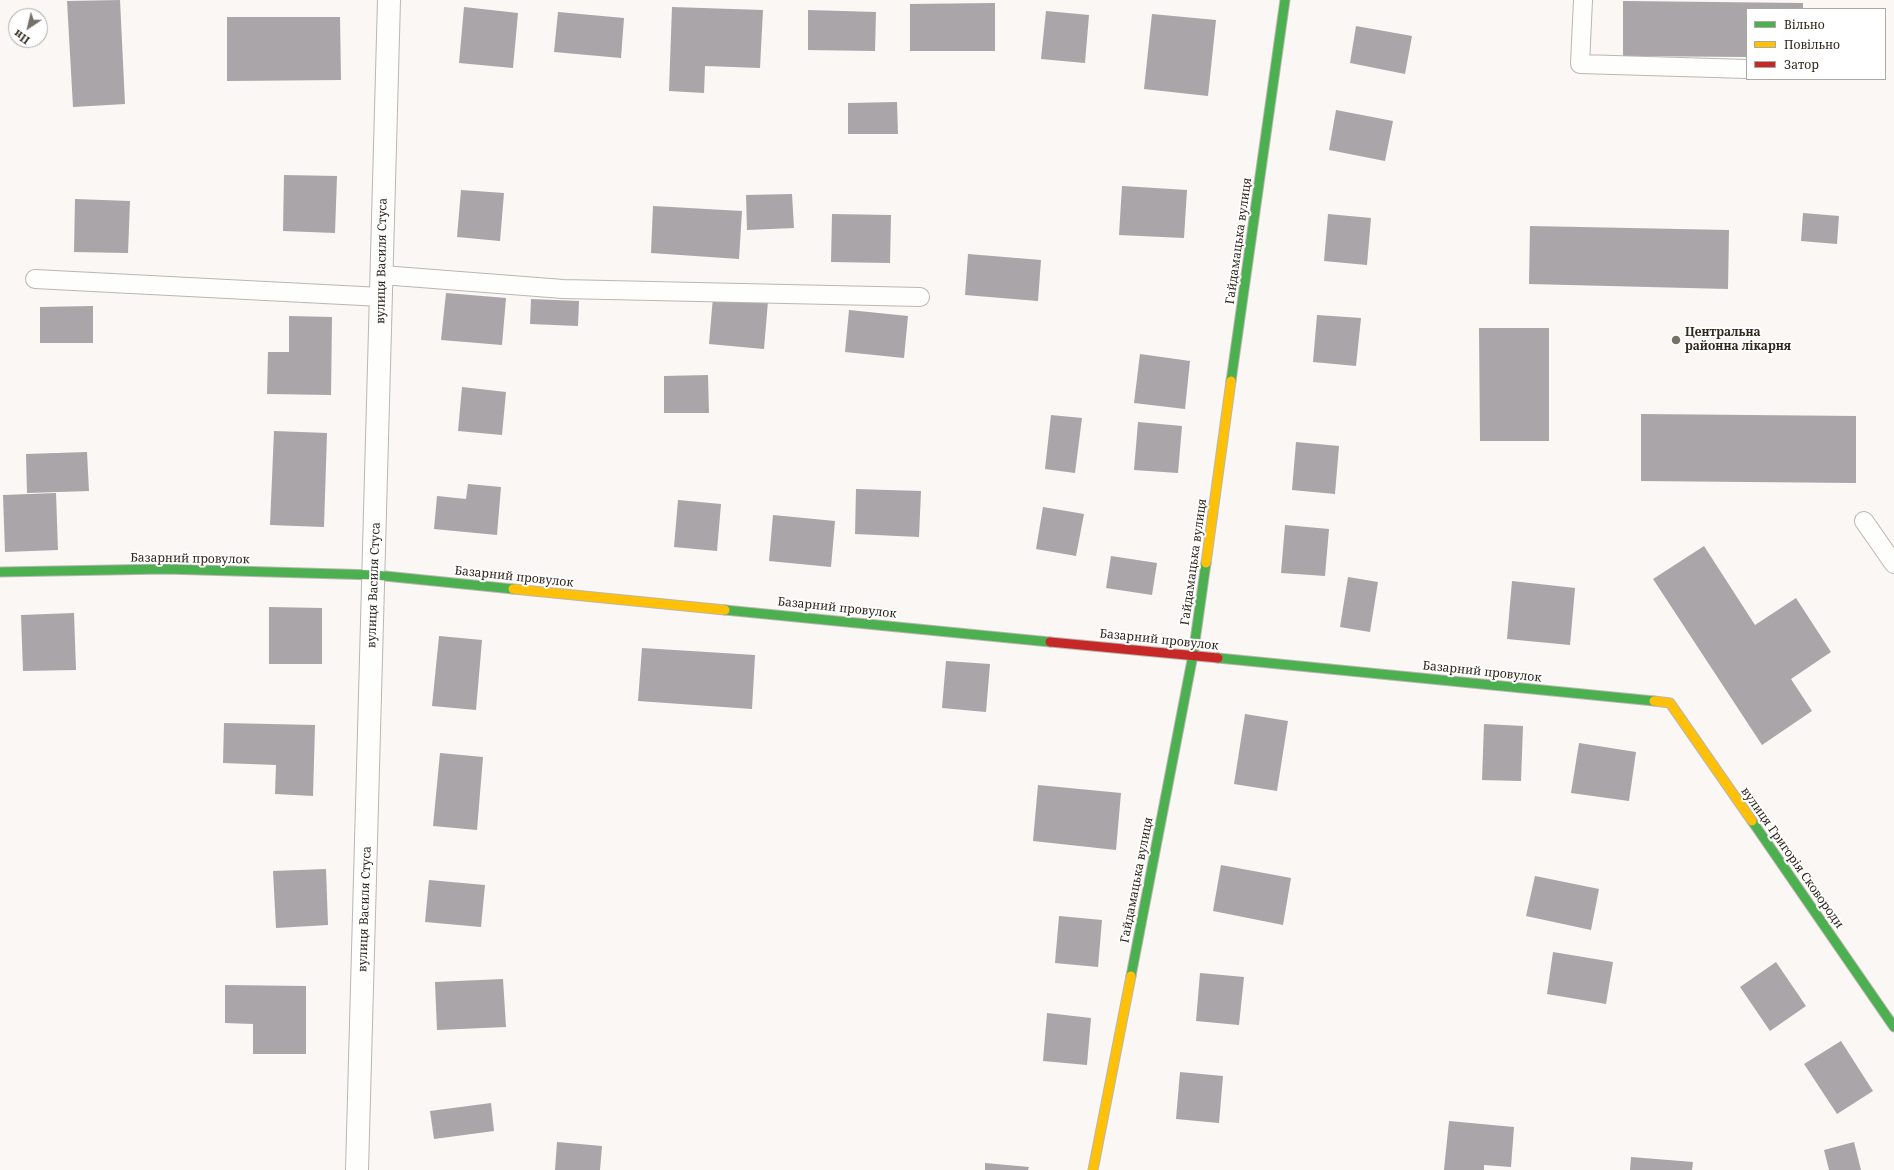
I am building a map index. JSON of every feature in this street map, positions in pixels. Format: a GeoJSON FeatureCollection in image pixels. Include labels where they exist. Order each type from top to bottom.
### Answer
{"type":"FeatureCollection","features":[{"type":"Feature","properties":{"kind":"street","name":"вулиця Василя Стуса"},"geometry":{"type":"LineString","coordinates":[[357,1170],[375,575],[389,0]]}},
{"type":"Feature","properties":{"kind":"street","name":"Гайдамацька вулиця"},"geometry":{"type":"LineString","coordinates":[[1093,1170],[1193,655],[1284,0]]}},
{"type":"Feature","properties":{"kind":"street","name":"Базарний провулок"},"geometry":{"type":"LineString","coordinates":[[0,572],[165,569],[375,575],[1670,703]]}},
{"type":"Feature","properties":{"kind":"street","name":"вулиця Григорія Сковороди"},"geometry":{"type":"LineString","coordinates":[[1670,703],[1894,1027]]}},
{"type":"Feature","properties":{"kind":"lane"},"geometry":{"type":"LineString","coordinates":[[1583,0],[1580,64],[1746,69]]}},
{"type":"Feature","properties":{"kind":"lane"},"geometry":{"type":"LineString","coordinates":[[382,275],[563,289],[920,297]]}},
{"type":"Feature","properties":{"kind":"lane"},"geometry":{"type":"LineString","coordinates":[[34,279],[381,297]]}},
{"type":"Feature","properties":{"kind":"lane"},"geometry":{"type":"LineString","coordinates":[[1864,521],[1894,564]]}},
{"type":"Feature","properties":{"kind":"building"},"geometry":{"type":"Polygon","coordinates":[[[120,0],[125,104],[73,107],[67,1],[120,0]]]}},
{"type":"Feature","properties":{"kind":"building"},"geometry":{"type":"Polygon","coordinates":[[[1623,1],[1803,3],[1803,8],[1746,8],[1746,57],[1623,56],[1623,1]]]}},
{"type":"Feature","properties":{"kind":"building"},"geometry":{"type":"Polygon","coordinates":[[[995,3],[995,51],[910,51],[910,4],[995,3]]]}},
{"type":"Feature","properties":{"kind":"building"},"geometry":{"type":"Polygon","coordinates":[[[464,7],[518,13],[513,68],[459,63],[464,7]]]}},
{"type":"Feature","properties":{"kind":"building"},"geometry":{"type":"Polygon","coordinates":[[[672,7],[763,10],[760,68],[705,66],[704,93],[669,91],[672,7]]]}},
{"type":"Feature","properties":{"kind":"building"},"geometry":{"type":"Polygon","coordinates":[[[808,10],[876,12],[875,51],[808,50],[808,10]]]}},
{"type":"Feature","properties":{"kind":"building"},"geometry":{"type":"Polygon","coordinates":[[[1046,11],[1089,15],[1085,63],[1041,59],[1046,11]]]}},
{"type":"Feature","properties":{"kind":"building"},"geometry":{"type":"Polygon","coordinates":[[[558,12],[624,18],[621,58],[554,52],[558,12]]]}},
{"type":"Feature","properties":{"kind":"building"},"geometry":{"type":"Polygon","coordinates":[[[1152,14],[1216,20],[1208,96],[1144,89],[1152,14]]]}},
{"type":"Feature","properties":{"kind":"building"},"geometry":{"type":"Polygon","coordinates":[[[227,17],[340,17],[341,80],[227,81],[227,17]]]}},
{"type":"Feature","properties":{"kind":"building"},"geometry":{"type":"Polygon","coordinates":[[[1356,26],[1412,36],[1405,74],[1350,63],[1356,26]]]}},
{"type":"Feature","properties":{"kind":"building"},"geometry":{"type":"Polygon","coordinates":[[[897,102],[898,134],[848,134],[848,103],[897,102]]]}},
{"type":"Feature","properties":{"kind":"building"},"geometry":{"type":"Polygon","coordinates":[[[1336,110],[1393,121],[1385,161],[1329,150],[1336,110]]]}},
{"type":"Feature","properties":{"kind":"building"},"geometry":{"type":"Polygon","coordinates":[[[284,175],[337,176],[335,233],[283,231],[284,175]]]}},
{"type":"Feature","properties":{"kind":"building"},"geometry":{"type":"Polygon","coordinates":[[[1122,186],[1187,190],[1184,238],[1119,235],[1122,186]]]}},
{"type":"Feature","properties":{"kind":"building"},"geometry":{"type":"Polygon","coordinates":[[[461,190],[504,193],[500,241],[457,237],[461,190]]]}},
{"type":"Feature","properties":{"kind":"building"},"geometry":{"type":"Polygon","coordinates":[[[792,194],[794,228],[747,230],[746,195],[792,194]]]}},
{"type":"Feature","properties":{"kind":"building"},"geometry":{"type":"Polygon","coordinates":[[[75,199],[130,201],[128,253],[74,252],[75,199]]]}},
{"type":"Feature","properties":{"kind":"building"},"geometry":{"type":"Polygon","coordinates":[[[653,206],[742,211],[739,259],[651,253],[653,206]]]}},
{"type":"Feature","properties":{"kind":"building"},"geometry":{"type":"Polygon","coordinates":[[[1803,213],[1839,216],[1837,244],[1801,241],[1803,213]]]}},
{"type":"Feature","properties":{"kind":"building"},"geometry":{"type":"Polygon","coordinates":[[[832,214],[891,215],[890,263],[831,262],[832,214]]]}},
{"type":"Feature","properties":{"kind":"building"},"geometry":{"type":"Polygon","coordinates":[[[1328,214],[1371,218],[1367,265],[1324,261],[1328,214]]]}},
{"type":"Feature","properties":{"kind":"building"},"geometry":{"type":"Polygon","coordinates":[[[1530,226],[1729,230],[1728,289],[1529,284],[1530,226]]]}},
{"type":"Feature","properties":{"kind":"building"},"geometry":{"type":"Polygon","coordinates":[[[968,254],[1041,260],[1038,301],[965,295],[968,254]]]}},
{"type":"Feature","properties":{"kind":"building"},"geometry":{"type":"Polygon","coordinates":[[[446,293],[506,298],[502,345],[441,340],[446,293]]]}},
{"type":"Feature","properties":{"kind":"building"},"geometry":{"type":"Polygon","coordinates":[[[713,297],[768,301],[764,349],[709,344],[713,297]]]}},
{"type":"Feature","properties":{"kind":"building"},"geometry":{"type":"Polygon","coordinates":[[[531,299],[579,301],[578,326],[530,324],[531,299]]]}},
{"type":"Feature","properties":{"kind":"building"},"geometry":{"type":"Polygon","coordinates":[[[93,306],[93,343],[40,343],[40,307],[93,306]]]}},
{"type":"Feature","properties":{"kind":"building"},"geometry":{"type":"Polygon","coordinates":[[[849,310],[908,316],[904,358],[845,352],[849,310]]]}},
{"type":"Feature","properties":{"kind":"building"},"geometry":{"type":"Polygon","coordinates":[[[1317,315],[1361,318],[1356,366],[1313,362],[1317,315]]]}},
{"type":"Feature","properties":{"kind":"building"},"geometry":{"type":"Polygon","coordinates":[[[289,316],[332,317],[331,395],[267,394],[268,352],[289,352],[289,316]]]}},
{"type":"Feature","properties":{"kind":"building"},"geometry":{"type":"Polygon","coordinates":[[[1479,328],[1549,328],[1549,441],[1480,441],[1479,328]]]}},
{"type":"Feature","properties":{"kind":"building"},"geometry":{"type":"Polygon","coordinates":[[[1140,354],[1190,361],[1185,409],[1134,403],[1140,354]]]}},
{"type":"Feature","properties":{"kind":"building"},"geometry":{"type":"Polygon","coordinates":[[[708,375],[709,413],[664,413],[664,376],[708,375]]]}},
{"type":"Feature","properties":{"kind":"building"},"geometry":{"type":"Polygon","coordinates":[[[462,387],[506,392],[502,435],[458,431],[462,387]]]}},
{"type":"Feature","properties":{"kind":"building"},"geometry":{"type":"Polygon","coordinates":[[[1641,414],[1856,416],[1856,483],[1641,481],[1641,414]]]}},
{"type":"Feature","properties":{"kind":"building"},"geometry":{"type":"Polygon","coordinates":[[[1051,415],[1082,418],[1075,473],[1045,469],[1051,415]]]}},
{"type":"Feature","properties":{"kind":"building"},"geometry":{"type":"Polygon","coordinates":[[[1138,422],[1182,426],[1178,473],[1134,470],[1138,422]]]}},
{"type":"Feature","properties":{"kind":"building"},"geometry":{"type":"Polygon","coordinates":[[[274,431],[327,433],[324,527],[270,525],[274,431]]]}},
{"type":"Feature","properties":{"kind":"building"},"geometry":{"type":"Polygon","coordinates":[[[1296,442],[1339,446],[1335,494],[1292,490],[1296,442]]]}},
{"type":"Feature","properties":{"kind":"building"},"geometry":{"type":"Polygon","coordinates":[[[87,452],[89,491],[27,493],[26,454],[87,452]]]}},
{"type":"Feature","properties":{"kind":"building"},"geometry":{"type":"Polygon","coordinates":[[[468,484],[501,487],[497,535],[434,529],[437,496],[466,499],[468,484]]]}},
{"type":"Feature","properties":{"kind":"building"},"geometry":{"type":"Polygon","coordinates":[[[856,489],[921,491],[919,537],[855,534],[856,489]]]}},
{"type":"Feature","properties":{"kind":"building"},"geometry":{"type":"Polygon","coordinates":[[[56,493],[58,550],[5,552],[3,495],[56,493]]]}},
{"type":"Feature","properties":{"kind":"building"},"geometry":{"type":"Polygon","coordinates":[[[678,500],[721,504],[717,551],[674,547],[678,500]]]}},
{"type":"Feature","properties":{"kind":"building"},"geometry":{"type":"Polygon","coordinates":[[[1043,507],[1084,514],[1076,556],[1036,549],[1043,507]]]}},
{"type":"Feature","properties":{"kind":"building"},"geometry":{"type":"Polygon","coordinates":[[[773,515],[835,521],[831,567],[769,561],[773,515]]]}},
{"type":"Feature","properties":{"kind":"building"},"geometry":{"type":"Polygon","coordinates":[[[1285,525],[1329,529],[1325,576],[1281,573],[1285,525]]]}},
{"type":"Feature","properties":{"kind":"building"},"geometry":{"type":"Polygon","coordinates":[[[1704,546],[1755,625],[1796,598],[1831,652],[1791,679],[1812,711],[1762,745],[1653,579],[1704,546]]]}},
{"type":"Feature","properties":{"kind":"building"},"geometry":{"type":"Polygon","coordinates":[[[1111,556],[1157,563],[1152,595],[1106,588],[1111,556]]]}},
{"type":"Feature","properties":{"kind":"building"},"geometry":{"type":"Polygon","coordinates":[[[1348,577],[1378,582],[1370,632],[1340,627],[1348,577]]]}},
{"type":"Feature","properties":{"kind":"building"},"geometry":{"type":"Polygon","coordinates":[[[1512,581],[1575,588],[1570,645],[1507,639],[1512,581]]]}},
{"type":"Feature","properties":{"kind":"building"},"geometry":{"type":"Polygon","coordinates":[[[269,607],[322,608],[322,664],[269,664],[269,607]]]}},
{"type":"Feature","properties":{"kind":"building"},"geometry":{"type":"Polygon","coordinates":[[[74,613],[76,670],[23,671],[21,615],[74,613]]]}},
{"type":"Feature","properties":{"kind":"building"},"geometry":{"type":"Polygon","coordinates":[[[439,636],[482,640],[476,710],[432,706],[439,636]]]}},
{"type":"Feature","properties":{"kind":"building"},"geometry":{"type":"Polygon","coordinates":[[[642,648],[755,655],[752,709],[638,701],[642,648]]]}},
{"type":"Feature","properties":{"kind":"building"},"geometry":{"type":"Polygon","coordinates":[[[946,661],[990,664],[986,712],[942,708],[946,661]]]}},
{"type":"Feature","properties":{"kind":"building"},"geometry":{"type":"Polygon","coordinates":[[[1245,714],[1288,721],[1277,791],[1234,784],[1245,714]]]}},
{"type":"Feature","properties":{"kind":"building"},"geometry":{"type":"Polygon","coordinates":[[[224,723],[315,725],[313,796],[275,794],[276,765],[223,763],[224,723]]]}},
{"type":"Feature","properties":{"kind":"building"},"geometry":{"type":"Polygon","coordinates":[[[1484,724],[1523,726],[1521,781],[1482,780],[1484,724]]]}},
{"type":"Feature","properties":{"kind":"building"},"geometry":{"type":"Polygon","coordinates":[[[1579,743],[1636,752],[1629,801],[1571,793],[1579,743]]]}},
{"type":"Feature","properties":{"kind":"building"},"geometry":{"type":"Polygon","coordinates":[[[440,753],[483,757],[477,830],[433,826],[440,753]]]}},
{"type":"Feature","properties":{"kind":"building"},"geometry":{"type":"Polygon","coordinates":[[[1038,785],[1121,793],[1116,850],[1033,841],[1038,785]]]}},
{"type":"Feature","properties":{"kind":"building"},"geometry":{"type":"Polygon","coordinates":[[[1221,865],[1291,878],[1283,925],[1213,911],[1221,865]]]}},
{"type":"Feature","properties":{"kind":"building"},"geometry":{"type":"Polygon","coordinates":[[[326,869],[328,925],[276,928],[273,871],[326,869]]]}},
{"type":"Feature","properties":{"kind":"building"},"geometry":{"type":"Polygon","coordinates":[[[1535,876],[1599,889],[1591,930],[1526,916],[1535,876]]]}},
{"type":"Feature","properties":{"kind":"building"},"geometry":{"type":"Polygon","coordinates":[[[429,880],[485,885],[481,927],[425,922],[429,880]]]}},
{"type":"Feature","properties":{"kind":"building"},"geometry":{"type":"Polygon","coordinates":[[[1059,916],[1102,920],[1098,967],[1055,963],[1059,916]]]}},
{"type":"Feature","properties":{"kind":"building"},"geometry":{"type":"Polygon","coordinates":[[[1553,952],[1613,962],[1606,1004],[1547,994],[1553,952]]]}},
{"type":"Feature","properties":{"kind":"building"},"geometry":{"type":"Polygon","coordinates":[[[1776,962],[1806,1006],[1770,1031],[1740,987],[1776,962]]]}},
{"type":"Feature","properties":{"kind":"building"},"geometry":{"type":"Polygon","coordinates":[[[1200,973],[1244,977],[1239,1025],[1196,1021],[1200,973]]]}},
{"type":"Feature","properties":{"kind":"building"},"geometry":{"type":"Polygon","coordinates":[[[503,979],[506,1027],[437,1030],[435,982],[503,979]]]}},
{"type":"Feature","properties":{"kind":"building"},"geometry":{"type":"Polygon","coordinates":[[[225,985],[306,986],[306,1054],[253,1054],[253,1024],[225,1023],[225,985]]]}},
{"type":"Feature","properties":{"kind":"building"},"geometry":{"type":"Polygon","coordinates":[[[1047,1013],[1091,1018],[1087,1065],[1043,1061],[1047,1013]]]}},
{"type":"Feature","properties":{"kind":"building"},"geometry":{"type":"Polygon","coordinates":[[[1841,1041],[1873,1091],[1837,1114],[1804,1064],[1841,1041]]]}},
{"type":"Feature","properties":{"kind":"building"},"geometry":{"type":"Polygon","coordinates":[[[1180,1072],[1223,1076],[1219,1123],[1176,1119],[1180,1072]]]}},
{"type":"Feature","properties":{"kind":"building"},"geometry":{"type":"Polygon","coordinates":[[[491,1103],[494,1131],[434,1139],[430,1111],[491,1103]]]}},
{"type":"Feature","properties":{"kind":"building"},"geometry":{"type":"Polygon","coordinates":[[[1449,1121],[1514,1127],[1511,1167],[1484,1165],[1484,1170],[1444,1170],[1449,1121]]]}},
{"type":"Feature","properties":{"kind":"building"},"geometry":{"type":"Polygon","coordinates":[[[557,1142],[602,1146],[600,1170],[555,1170],[557,1142]]]}},
{"type":"Feature","properties":{"kind":"building"},"geometry":{"type":"Polygon","coordinates":[[[1854,1142],[1861,1170],[1829,1170],[1824,1150],[1854,1142]]]}},
{"type":"Feature","properties":{"kind":"building"},"geometry":{"type":"Polygon","coordinates":[[[1631,1157],[1693,1162],[1692,1170],[1630,1170],[1631,1157]]]}},
{"type":"Feature","properties":{"kind":"building"},"geometry":{"type":"Polygon","coordinates":[[[985,1163],[1029,1167],[1028,1170],[985,1170],[985,1163]]]}},
{"type":"Feature","properties":{"kind":"traffic: fast"},"geometry":{"type":"LineString","coordinates":[[1231,381],[1285,0]]}},
{"type":"Feature","properties":{"kind":"traffic: fast"},"geometry":{"type":"LineString","coordinates":[[1131,976],[1193,655],[1206,563]]}},
{"type":"Feature","properties":{"kind":"traffic: fast"},"geometry":{"type":"LineString","coordinates":[[0,572],[165,569],[375,575],[513,589]]}},
{"type":"Feature","properties":{"kind":"traffic: fast"},"geometry":{"type":"LineString","coordinates":[[725,610],[1050,642]]}},
{"type":"Feature","properties":{"kind":"traffic: fast"},"geometry":{"type":"LineString","coordinates":[[1218,658],[1654,701]]}},
{"type":"Feature","properties":{"kind":"traffic: fast"},"geometry":{"type":"LineString","coordinates":[[1752,821],[1894,1027]]}},
{"type":"Feature","properties":{"kind":"traffic: slow"},"geometry":{"type":"LineString","coordinates":[[1206,563],[1231,381]]}},
{"type":"Feature","properties":{"kind":"traffic: slow"},"geometry":{"type":"LineString","coordinates":[[513,589],[725,610]]}},
{"type":"Feature","properties":{"kind":"traffic: slow"},"geometry":{"type":"LineString","coordinates":[[1654,701],[1670,703],[1752,821]]}},
{"type":"Feature","properties":{"kind":"traffic: slow"},"geometry":{"type":"LineString","coordinates":[[1093,1170],[1131,976]]}},
{"type":"Feature","properties":{"kind":"traffic: jam"},"geometry":{"type":"LineString","coordinates":[[1050,642],[1218,658]]}},
{"type":"Feature","properties":{"kind":"place","name":"Центральна районна лікарня"},"geometry":{"type":"Point","coordinates":[1676,340]}}]}
